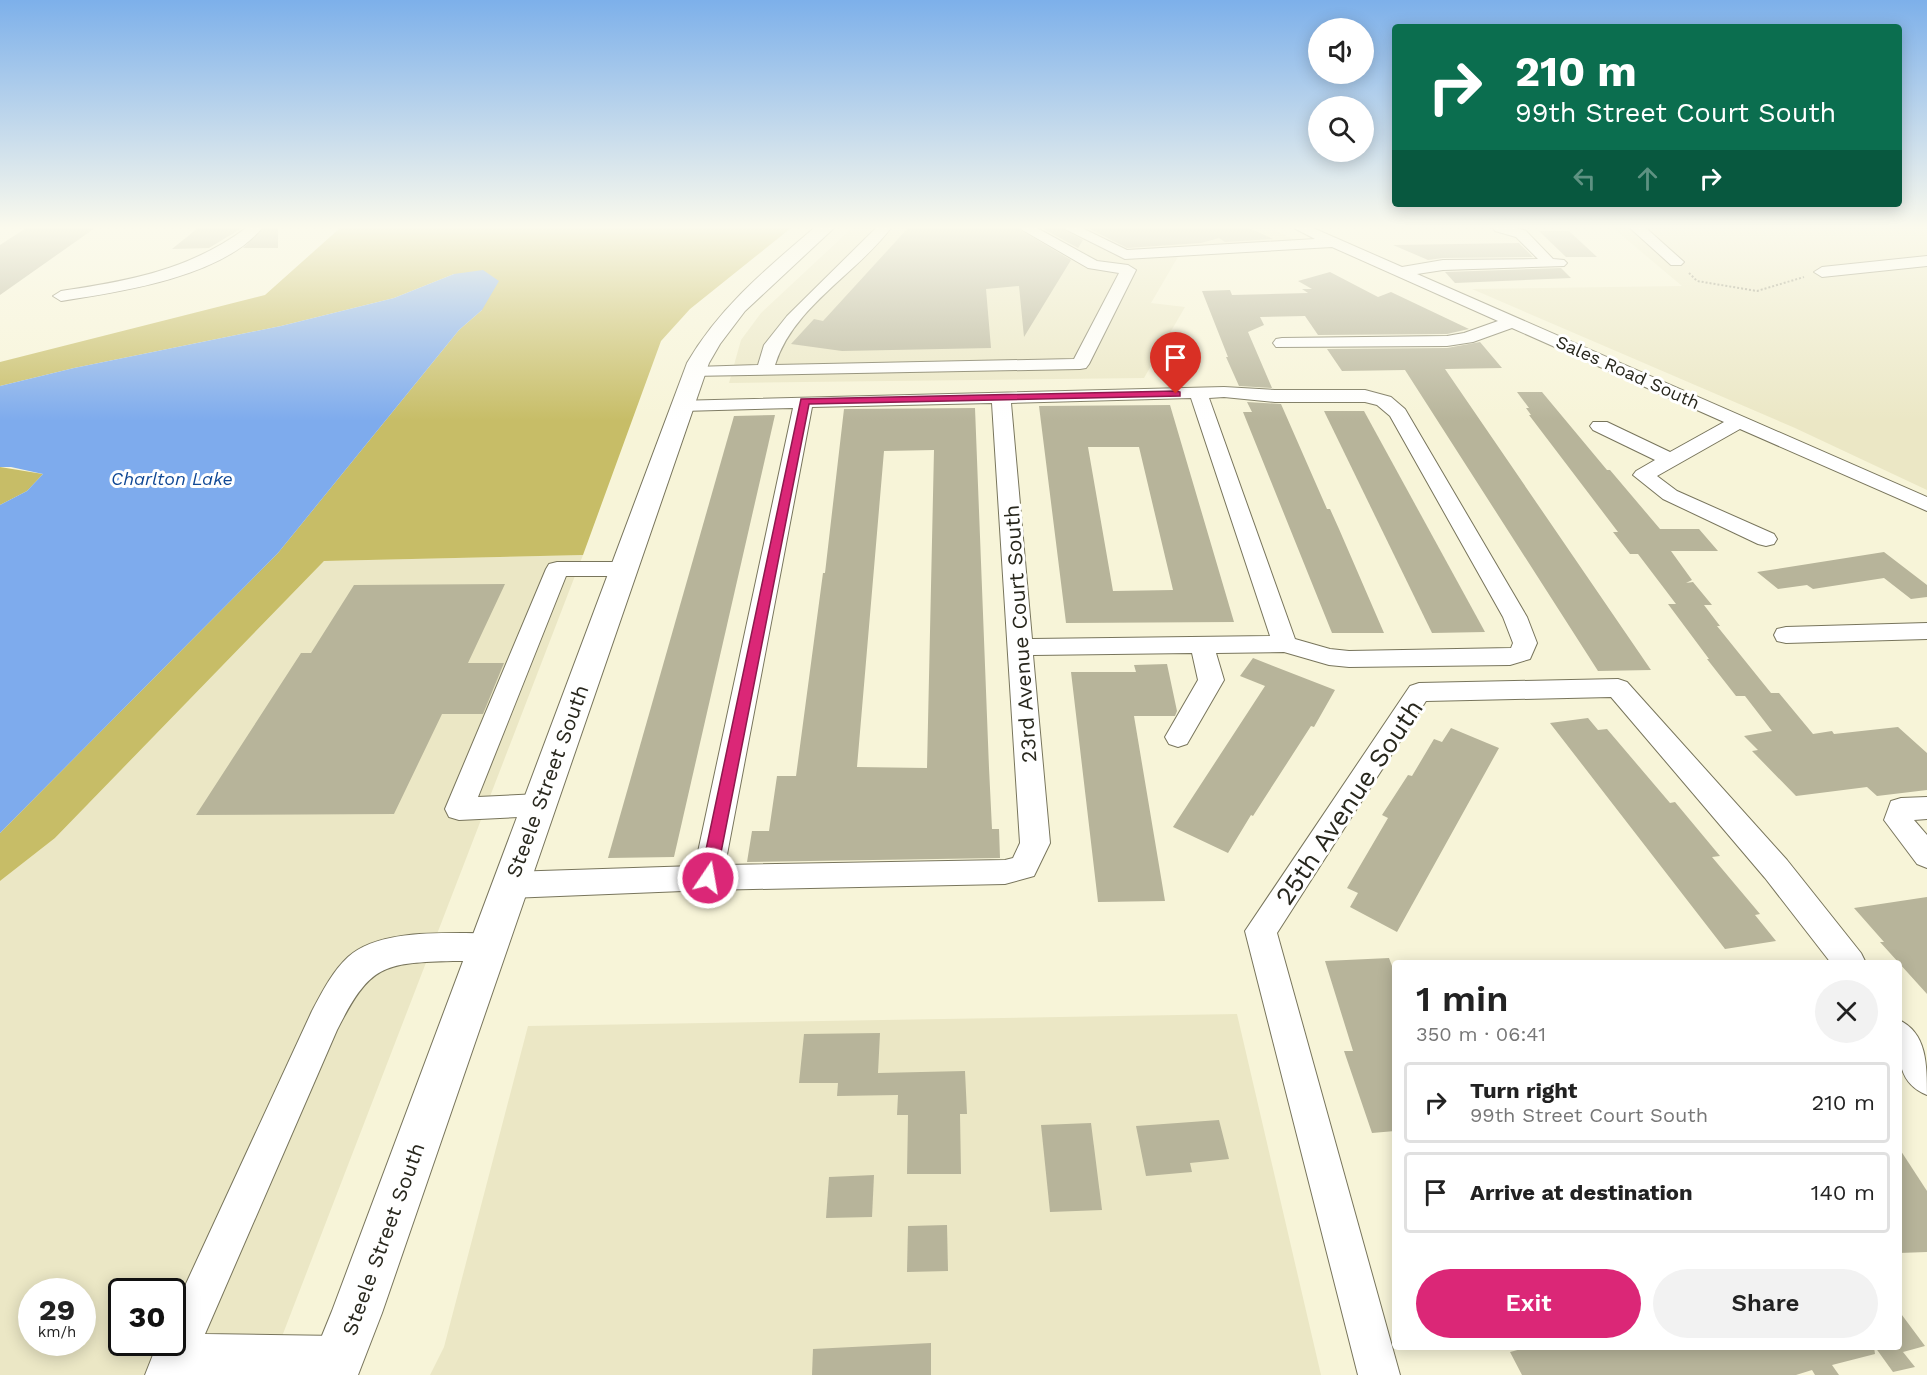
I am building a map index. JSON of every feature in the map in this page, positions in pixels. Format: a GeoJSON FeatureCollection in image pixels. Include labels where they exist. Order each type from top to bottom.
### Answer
{"type":"FeatureCollection","features":[{"type":"Feature","properties":{"kind":"main road","name":"Steele Street South"},"geometry":{"type":"LineString","coordinates":[[336,1366],[357,1313],[682,405],[705,348],[728,319],[755,292]]}},
{"type":"Feature","properties":{"kind":"street"},"geometry":{"type":"LineString","coordinates":[[62,296],[86,292]]}},
{"type":"Feature","properties":{"kind":"street"},"geometry":{"type":"LineString","coordinates":[[765,370],[773,345],[793,319],[820,292]]}},
{"type":"Feature","properties":{"kind":"street"},"geometry":{"type":"LineString","coordinates":[[695,372],[1080,364],[1117,292]]}},
{"type":"Feature","properties":{"kind":"street","name":"Sales Road South"},"geometry":{"type":"LineString","coordinates":[[1445,292],[1927,505]]}},
{"type":"Feature","properties":{"kind":"street"},"geometry":{"type":"LineString","coordinates":[[1282,343],[1447,341],[1474,336],[1512,322]]}},
{"type":"Feature","properties":{"kind":"street"},"geometry":{"type":"LineString","coordinates":[[682,405],[1198,393],[1354,395],[1378,399],[1393,408],[1401,419],[1524,636],[1524,649],[1521,653],[1510,657],[1380,661],[1329,657],[1286,644],[1022,647]]}},
{"type":"Feature","properties":{"kind":"street"},"geometry":{"type":"LineString","coordinates":[[1198,393],[1286,644]]}},
{"type":"Feature","properties":{"kind":"street","name":"23rd Avenue Court South"},"geometry":{"type":"LineString","coordinates":[[708,878],[1005,872],[1023,867],[1035,843],[1022,647],[1001,398]]}},
{"type":"Feature","properties":{"kind":"street"},"geometry":{"type":"LineString","coordinates":[[510,885],[708,878],[804,402]]}},
{"type":"Feature","properties":{"kind":"street"},"geometry":{"type":"LineString","coordinates":[[1740,421],[1643,475],[1670,495],[1766,539]]}},
{"type":"Feature","properties":{"kind":"street"},"geometry":{"type":"LineString","coordinates":[[1600,426],[1671,460]]}},
{"type":"Feature","properties":{"kind":"street"},"geometry":{"type":"LineString","coordinates":[[539,805],[459,809],[557,569],[623,569]]}},
{"type":"Feature","properties":{"kind":"street"},"geometry":{"type":"LineString","coordinates":[[1786,635],[1927,631]]}},
{"type":"Feature","properties":{"kind":"street"},"geometry":{"type":"LineString","coordinates":[[1178,737],[1211,680],[1202,645]]}},
{"type":"Feature","properties":{"kind":"street","name":"25th Avenue South"},"geometry":{"type":"LineString","coordinates":[[1379,1375],[1261,931],[1419,692],[1618,688],[1776,869],[1848,960]]}},
{"type":"Feature","properties":{"kind":"street"},"geometry":{"type":"LineString","coordinates":[[1927,808],[1901,809],[1897,816],[1927,855]]}},
{"type":"Feature","properties":{"kind":"street"},"geometry":{"type":"LineString","coordinates":[[336,1366],[170,1365],[305,1061],[346,982],[367,962],[392,952],[488,947]]}},
{"type":"Feature","properties":{"kind":"street"},"geometry":{"type":"LineString","coordinates":[[1902,1040],[1927,1078]]}},
{"type":"Feature","properties":{"kind":"shaded area"},"geometry":{"type":"Polygon","coordinates":[[[268,292],[409,292],[394,298],[281,326],[74,368],[0,386],[0,362],[265,295],[268,292]]]}},
{"type":"Feature","properties":{"kind":"shaded area"},"geometry":{"type":"Polygon","coordinates":[[[468,292],[711,292],[690,309],[661,341],[583,555],[324,561],[55,838],[0,881],[0,833],[278,553],[459,330],[482,310],[468,292]]]}},
{"type":"Feature","properties":{"kind":"shaded area"},"geometry":{"type":"Polygon","coordinates":[[[783,292],[1157,292],[1151,303],[1185,307],[1144,378],[729,383],[741,340],[761,313],[783,292]]]}},
{"type":"Feature","properties":{"kind":"shaded area"},"geometry":{"type":"Polygon","coordinates":[[[1479,292],[1927,292],[1927,490],[1795,428],[1479,292]]]}},
{"type":"Feature","properties":{"kind":"shaded area"},"geometry":{"type":"Polygon","coordinates":[[[0,467],[43,474],[27,491],[0,505],[0,467]]]}},
{"type":"Feature","properties":{"kind":"shaded area"},"geometry":{"type":"Polygon","coordinates":[[[583,555],[276,1352],[265,1375],[0,1375],[0,881],[55,838],[324,561],[583,555]]]}},
{"type":"Feature","properties":{"kind":"shaded area"},"geometry":{"type":"Polygon","coordinates":[[[1237,1014],[1321,1375],[430,1375],[444,1347],[528,1026],[1237,1014]]]}},
{"type":"Feature","properties":{"kind":"water","name":"Charlton Lake"},"geometry":{"type":"Polygon","coordinates":[[[409,292],[492,292],[482,310],[459,330],[278,553],[0,833],[0,505],[27,491],[43,474],[0,467],[0,386],[74,368],[281,326],[394,298],[409,292]]]}},
{"type":"Feature","properties":{"kind":"building"},"geometry":{"type":"Polygon","coordinates":[[[849,292],[986,292],[991,348],[842,351],[791,344],[814,319],[823,321],[849,292]]]}},
{"type":"Feature","properties":{"kind":"building"},"geometry":{"type":"Polygon","coordinates":[[[1020,292],[1051,292],[1024,337],[1020,292]]]}},
{"type":"Feature","properties":{"kind":"building"},"geometry":{"type":"Polygon","coordinates":[[[1202,292],[1231,292],[1232,295],[1369,292],[1378,297],[1391,292],[1469,329],[1447,334],[1318,335],[1305,316],[1260,317],[1264,325],[1248,332],[1272,388],[1239,386],[1202,292]]]}},
{"type":"Feature","properties":{"kind":"building"},"geometry":{"type":"Polygon","coordinates":[[[1480,342],[1502,368],[1445,369],[1651,670],[1598,671],[1405,370],[1342,371],[1327,349],[1447,348],[1480,342]]]}},
{"type":"Feature","properties":{"kind":"building"},"geometry":{"type":"Polygon","coordinates":[[[1517,392],[1542,392],[1660,529],[1699,529],[1718,551],[1671,551],[1692,580],[1686,583],[1693,582],[1712,605],[1704,605],[1720,626],[1717,626],[1771,693],[1779,693],[1813,734],[1898,727],[1927,753],[1927,790],[1877,796],[1867,787],[1796,796],[1752,751],[1758,750],[1744,736],[1772,731],[1745,696],[1736,696],[1707,659],[1709,659],[1668,604],[1676,604],[1638,554],[1630,554],[1613,532],[1618,532],[1529,415],[1531,415],[1526,408],[1529,408],[1517,392]]]}},
{"type":"Feature","properties":{"kind":"building"},"geometry":{"type":"Polygon","coordinates":[[[1247,402],[1281,404],[1384,633],[1332,633],[1243,412],[1252,412],[1247,402]]]}},
{"type":"Feature","properties":{"kind":"building"},"geometry":{"type":"Polygon","coordinates":[[[1170,405],[1234,622],[1066,623],[1039,406],[1170,405]],[[1088,447],[1113,591],[1173,590],[1139,447],[1088,447]]]}},
{"type":"Feature","properties":{"kind":"building"},"geometry":{"type":"Polygon","coordinates":[[[975,408],[992,829],[999,829],[1000,858],[747,862],[752,831],[769,831],[777,776],[796,776],[823,573],[825,573],[844,409],[975,408]],[[934,450],[884,451],[857,767],[927,768],[934,450]]]}},
{"type":"Feature","properties":{"kind":"building"},"geometry":{"type":"Polygon","coordinates":[[[1324,411],[1364,411],[1485,632],[1432,633],[1324,411]]]}},
{"type":"Feature","properties":{"kind":"building"},"geometry":{"type":"Polygon","coordinates":[[[775,415],[674,857],[608,858],[734,416],[775,415]]]}},
{"type":"Feature","properties":{"kind":"building"},"geometry":{"type":"Polygon","coordinates":[[[1884,552],[1927,585],[1927,597],[1911,599],[1884,578],[1813,589],[1807,585],[1778,589],[1757,572],[1884,552]]]}},
{"type":"Feature","properties":{"kind":"building"},"geometry":{"type":"Polygon","coordinates":[[[505,584],[468,663],[504,663],[483,714],[442,714],[394,814],[196,815],[301,653],[311,653],[354,585],[505,584]]]}},
{"type":"Feature","properties":{"kind":"building"},"geometry":{"type":"Polygon","coordinates":[[[1253,658],[1335,690],[1314,727],[1311,726],[1228,853],[1173,827],[1265,686],[1240,676],[1253,658]]]}},
{"type":"Feature","properties":{"kind":"building"},"geometry":{"type":"Polygon","coordinates":[[[1167,664],[1177,711],[1175,716],[1134,716],[1165,901],[1098,902],[1071,672],[1136,672],[1134,665],[1167,664]]]}},
{"type":"Feature","properties":{"kind":"building"},"geometry":{"type":"Polygon","coordinates":[[[1588,718],[1598,730],[1607,729],[1670,803],[1675,802],[1720,856],[1712,857],[1760,914],[1755,915],[1776,941],[1725,949],[1550,723],[1588,718]]]}},
{"type":"Feature","properties":{"kind":"building"},"geometry":{"type":"Polygon","coordinates":[[[1451,728],[1499,748],[1397,932],[1350,907],[1358,893],[1347,888],[1388,818],[1382,815],[1408,775],[1412,776],[1434,739],[1442,742],[1451,728]]]}},
{"type":"Feature","properties":{"kind":"building"},"geometry":{"type":"Polygon","coordinates":[[[1927,897],[1927,994],[1902,966],[1902,960],[1896,960],[1880,942],[1884,942],[1854,908],[1927,897]]]}},
{"type":"Feature","properties":{"kind":"building"},"geometry":{"type":"Polygon","coordinates":[[[1389,958],[1392,966],[1392,1131],[1372,1133],[1344,1051],[1353,1051],[1325,961],[1389,958]]]}},
{"type":"Feature","properties":{"kind":"building"},"geometry":{"type":"Polygon","coordinates":[[[880,1033],[878,1073],[965,1071],[967,1114],[960,1114],[961,1174],[907,1174],[908,1115],[897,1115],[898,1095],[837,1096],[838,1083],[799,1083],[804,1034],[880,1033]]]}},
{"type":"Feature","properties":{"kind":"building"},"geometry":{"type":"Polygon","coordinates":[[[1219,1120],[1229,1159],[1190,1163],[1192,1172],[1146,1176],[1136,1126],[1219,1120]]]}},
{"type":"Feature","properties":{"kind":"building"},"geometry":{"type":"Polygon","coordinates":[[[1091,1123],[1102,1210],[1050,1212],[1041,1125],[1091,1123]]]}},
{"type":"Feature","properties":{"kind":"building"},"geometry":{"type":"Polygon","coordinates":[[[1902,1153],[1927,1191],[1927,1252],[1902,1253],[1902,1153]]]}},
{"type":"Feature","properties":{"kind":"building"},"geometry":{"type":"Polygon","coordinates":[[[874,1175],[872,1217],[826,1218],[829,1177],[874,1175]]]}},
{"type":"Feature","properties":{"kind":"building"},"geometry":{"type":"Polygon","coordinates":[[[947,1225],[948,1271],[907,1272],[908,1226],[947,1225]]]}},
{"type":"Feature","properties":{"kind":"building"},"geometry":{"type":"Polygon","coordinates":[[[1902,1315],[1925,1346],[1903,1352],[1915,1367],[1893,1372],[1877,1350],[1902,1350],[1902,1315]]]}},
{"type":"Feature","properties":{"kind":"building"},"geometry":{"type":"Polygon","coordinates":[[[931,1343],[931,1375],[812,1375],[813,1349],[931,1343]]]}},
{"type":"Feature","properties":{"kind":"building"},"geometry":{"type":"Polygon","coordinates":[[[1518,1350],[1874,1350],[1875,1354],[1832,1365],[1839,1375],[1815,1375],[1812,1370],[1796,1375],[1522,1375],[1510,1352],[1518,1350]]]}},
{"type":"Feature","properties":{"kind":"route"},"geometry":{"type":"LineString","coordinates":[[708,878],[804,402],[1176,394]]}}]}
